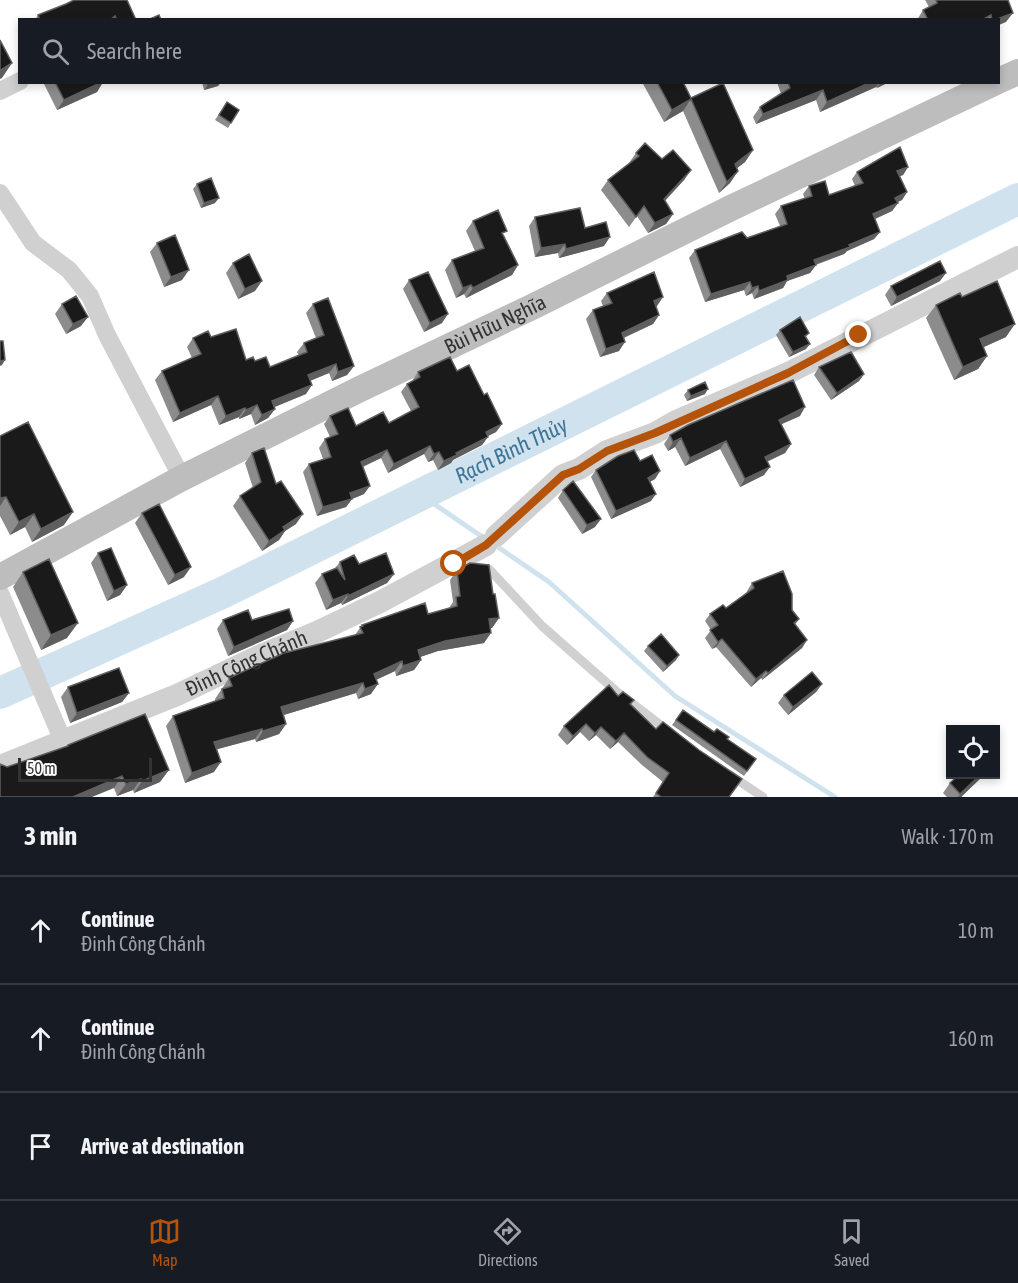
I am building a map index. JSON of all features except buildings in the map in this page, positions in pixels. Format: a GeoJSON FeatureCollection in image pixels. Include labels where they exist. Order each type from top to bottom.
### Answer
{"type":"FeatureCollection","features":[{"type":"Feature","properties":{"kind":"main road","name":"Bùi Hữu Nghĩa"},"geometry":{"type":"LineString","coordinates":[[1000,81],[1018,72]]}},
{"type":"Feature","properties":{"kind":"main road","name":"Bùi Hữu Nghĩa"},"geometry":{"type":"LineString","coordinates":[[0,577],[182,478],[358,390],[731,208],[993,84]]}},
{"type":"Feature","properties":{"kind":"street"},"geometry":{"type":"LineString","coordinates":[[0,91],[18,82]]}},
{"type":"Feature","properties":{"kind":"street"},"geometry":{"type":"LineString","coordinates":[[0,193],[33,243],[69,270],[90,296],[112,344],[182,478]]}},
{"type":"Feature","properties":{"kind":"street","name":"Đinh Công Chánh"},"geometry":{"type":"LineString","coordinates":[[0,766],[177,695],[317,632],[454,564],[491,541],[563,475],[579,469],[607,451],[655,433],[788,373],[1018,257]]}},
{"type":"Feature","properties":{"kind":"street"},"geometry":{"type":"LineString","coordinates":[[0,593],[63,741]]}},
{"type":"Feature","properties":{"kind":"lane"},"geometry":{"type":"LineString","coordinates":[[454,564],[489,570],[542,626],[616,691],[680,739]]}},
{"type":"Feature","properties":{"kind":"lane"},"geometry":{"type":"LineString","coordinates":[[726,772],[763,797]]}},
{"type":"Feature","properties":{"kind":"waterway","name":"Rạch Bình Thủy"},"geometry":{"type":"LineString","coordinates":[[0,693],[222,593],[1018,199]]}},
{"type":"Feature","properties":{"kind":"waterway"},"geometry":{"type":"LineString","coordinates":[[421,495],[484,538]]}},
{"type":"Feature","properties":{"kind":"waterway"},"geometry":{"type":"LineString","coordinates":[[492,543],[549,582],[675,696],[835,797]]}},
{"type":"Feature","properties":{"kind":"route"},"geometry":{"type":"LineString","coordinates":[[454,564],[486,545],[563,475],[579,469],[607,451],[655,433],[676,421],[788,373],[859,335]]}}]}
